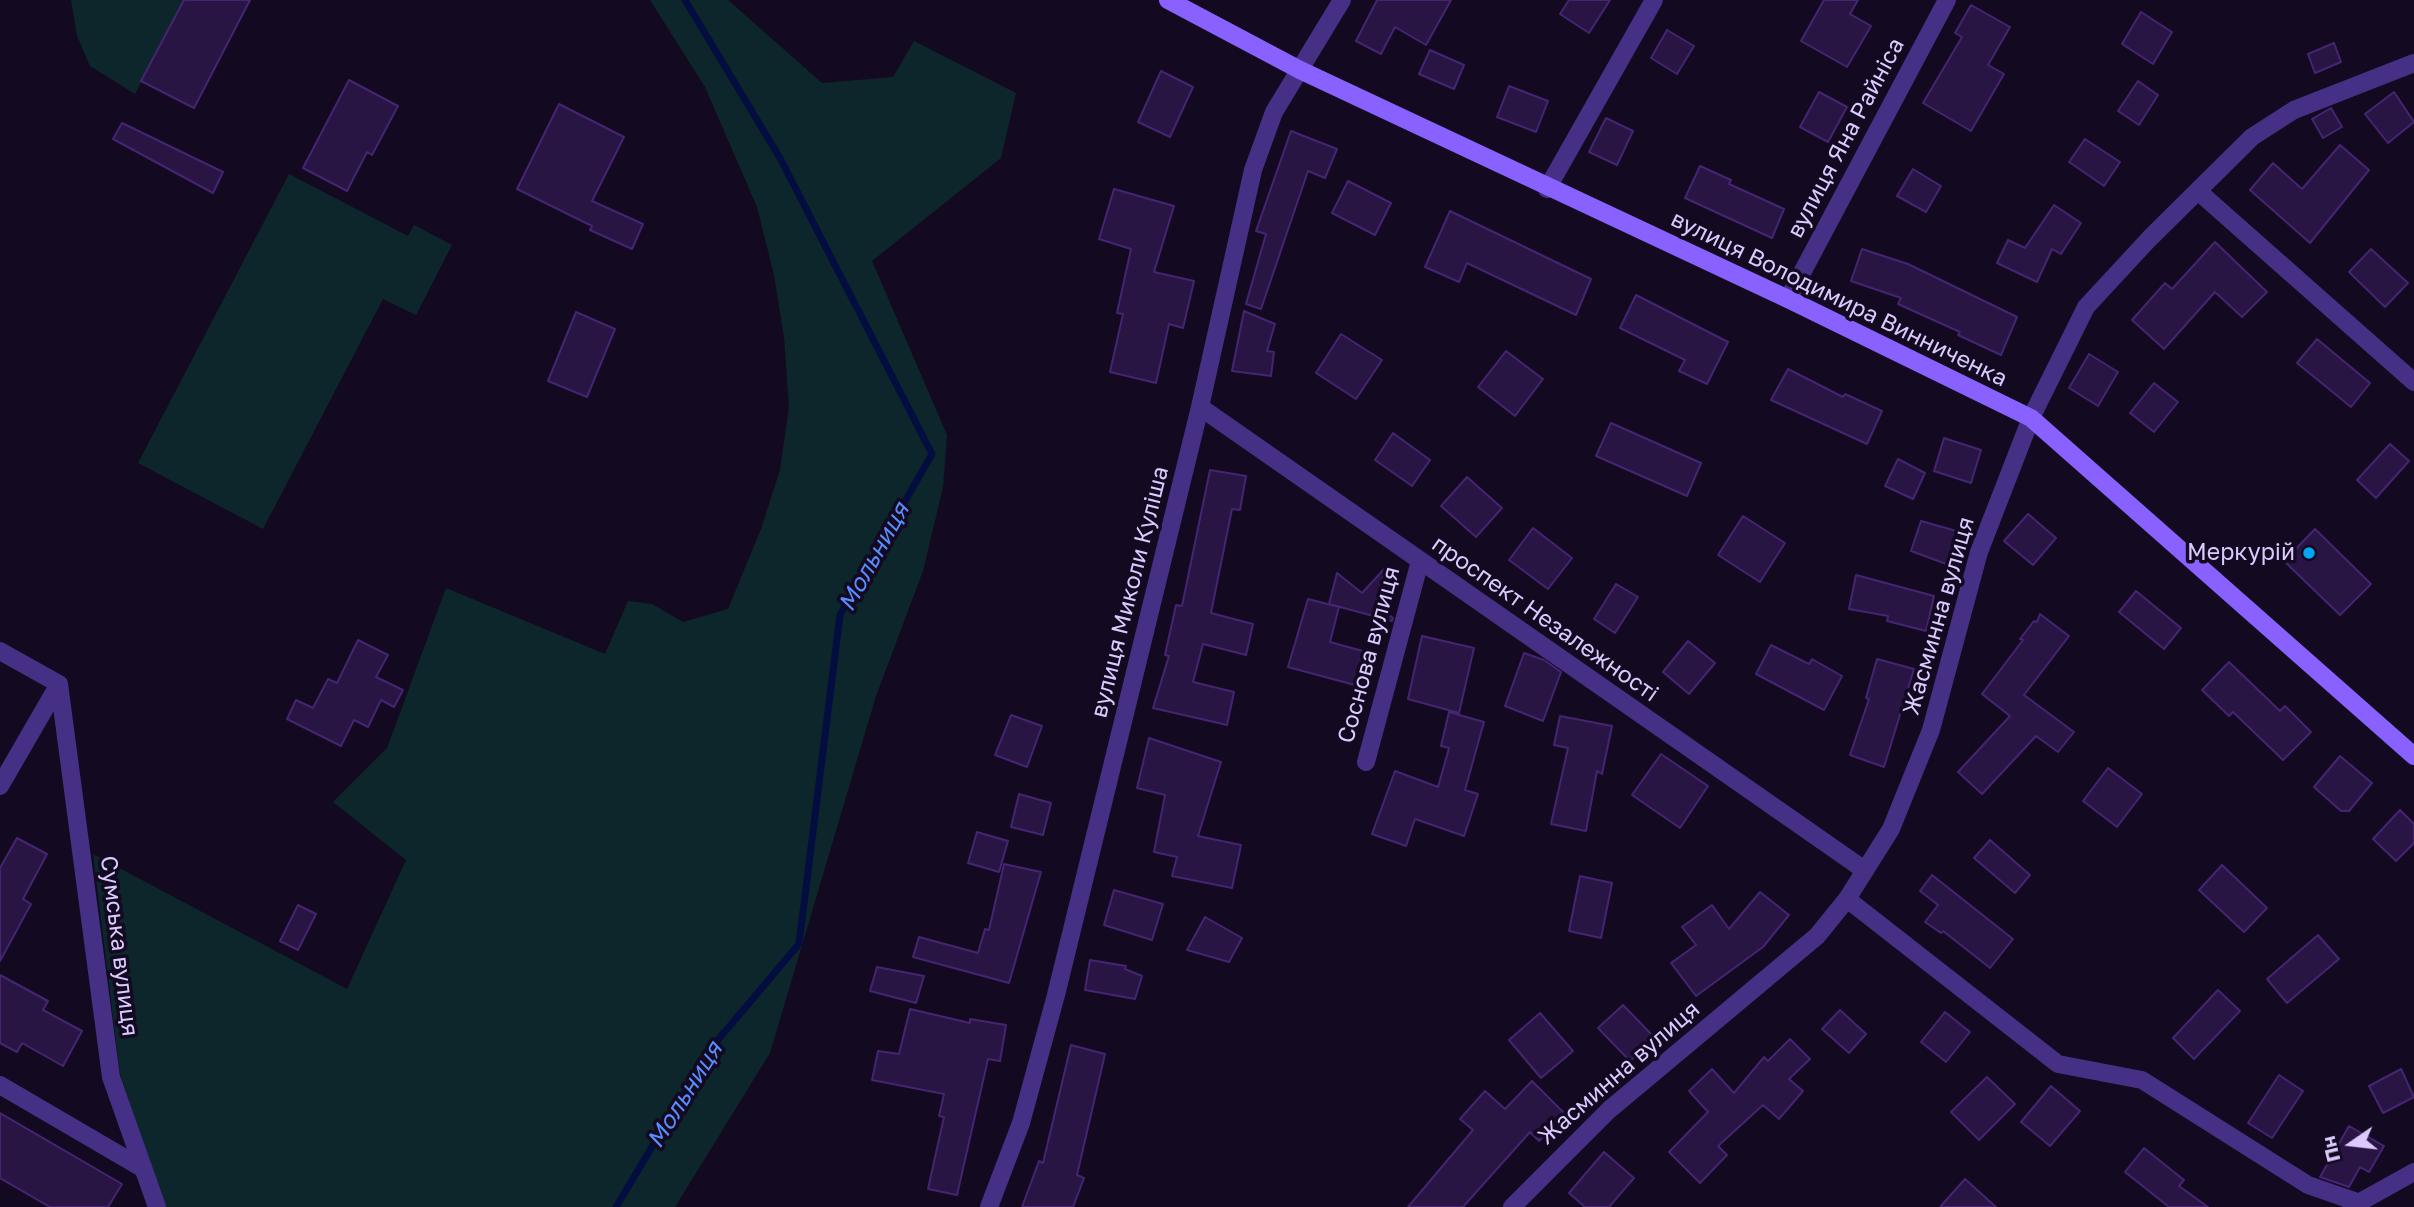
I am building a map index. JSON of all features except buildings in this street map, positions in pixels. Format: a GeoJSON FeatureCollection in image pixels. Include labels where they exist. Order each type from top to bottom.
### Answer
{"type":"FeatureCollection","features":[{"type":"Feature","properties":{"kind":"main road","name":"вулиця Володимира Винниченка"},"geometry":{"type":"LineString","coordinates":[[1168,0],[1300,70],[1547,189],[1788,299],[2031,418],[2414,756]]}},
{"type":"Feature","properties":{"kind":"street","name":"вулиця Миколи Куліша"},"geometry":{"type":"LineString","coordinates":[[989,1207],[1021,1123],[1056,995],[1200,407],[1253,170],[1273,112],[1342,0]]}},
{"type":"Feature","properties":{"kind":"street"},"geometry":{"type":"LineString","coordinates":[[1547,189],[1654,0]]}},
{"type":"Feature","properties":{"kind":"street","name":"вулиця Яна Райніса"},"geometry":{"type":"LineString","coordinates":[[1788,299],[1947,0]]}},
{"type":"Feature","properties":{"kind":"street","name":"Жасминна вулиця"},"geometry":{"type":"LineString","coordinates":[[1512,1207],[1609,1110],[1816,936],[1847,898],[1863,869],[1891,829],[1931,730],[1979,552],[2031,418],[2086,307],[2149,239],[2252,137],[2294,110],[2414,63]]}},
{"type":"Feature","properties":{"kind":"street"},"geometry":{"type":"LineString","coordinates":[[2199,192],[2414,382]]}},
{"type":"Feature","properties":{"kind":"street","name":"проспект Незалежності"},"geometry":{"type":"LineString","coordinates":[[1200,407],[1863,869]]}},
{"type":"Feature","properties":{"kind":"street","name":"Соснова вулиця"},"geometry":{"type":"LineString","coordinates":[[1366,762],[1420,561]]}},
{"type":"Feature","properties":{"kind":"street"},"geometry":{"type":"LineString","coordinates":[[0,651],[59,684],[0,786]]}},
{"type":"Feature","properties":{"kind":"street","name":"Сумська вулиця"},"geometry":{"type":"LineString","coordinates":[[59,684],[111,1077],[157,1207]]}},
{"type":"Feature","properties":{"kind":"street"},"geometry":{"type":"LineString","coordinates":[[1847,898],[2058,1064],[2142,1080],[2308,1185],[2355,1205],[2414,1172]]}},
{"type":"Feature","properties":{"kind":"street"},"geometry":{"type":"LineString","coordinates":[[0,1085],[142,1168]]}},
{"type":"Feature","properties":{"kind":"green space"},"geometry":{"type":"Polygon","coordinates":[[[71,0],[184,0],[135,94],[90,66],[77,36],[71,0]]]}},
{"type":"Feature","properties":{"kind":"green space"},"geometry":{"type":"Polygon","coordinates":[[[650,0],[728,0],[822,83],[893,77],[914,41],[1016,93],[1001,158],[872,261],[947,435],[943,487],[923,571],[876,696],[770,1053],[675,1207],[164,1207],[120,1074],[93,854],[347,989],[406,860],[333,802],[387,748],[446,588],[605,654],[628,601],[652,604],[683,622],[728,609],[761,529],[780,470],[789,407],[784,337],[774,275],[757,207],[705,87],[650,0]]]}},
{"type":"Feature","properties":{"kind":"green space"},"geometry":{"type":"Polygon","coordinates":[[[289,174],[408,236],[414,225],[452,245],[416,315],[383,299],[263,529],[138,463],[289,174]]]}},
{"type":"Feature","properties":{"kind":"waterway","name":"Мольниця"},"geometry":{"type":"LineString","coordinates":[[616,1207],[711,1048],[799,944],[840,615],[932,454],[780,158],[685,0]]}},
{"type":"Feature","properties":{"kind":"place","name":"Меркурій"},"geometry":{"type":"Point","coordinates":[2309,553]}}]}
